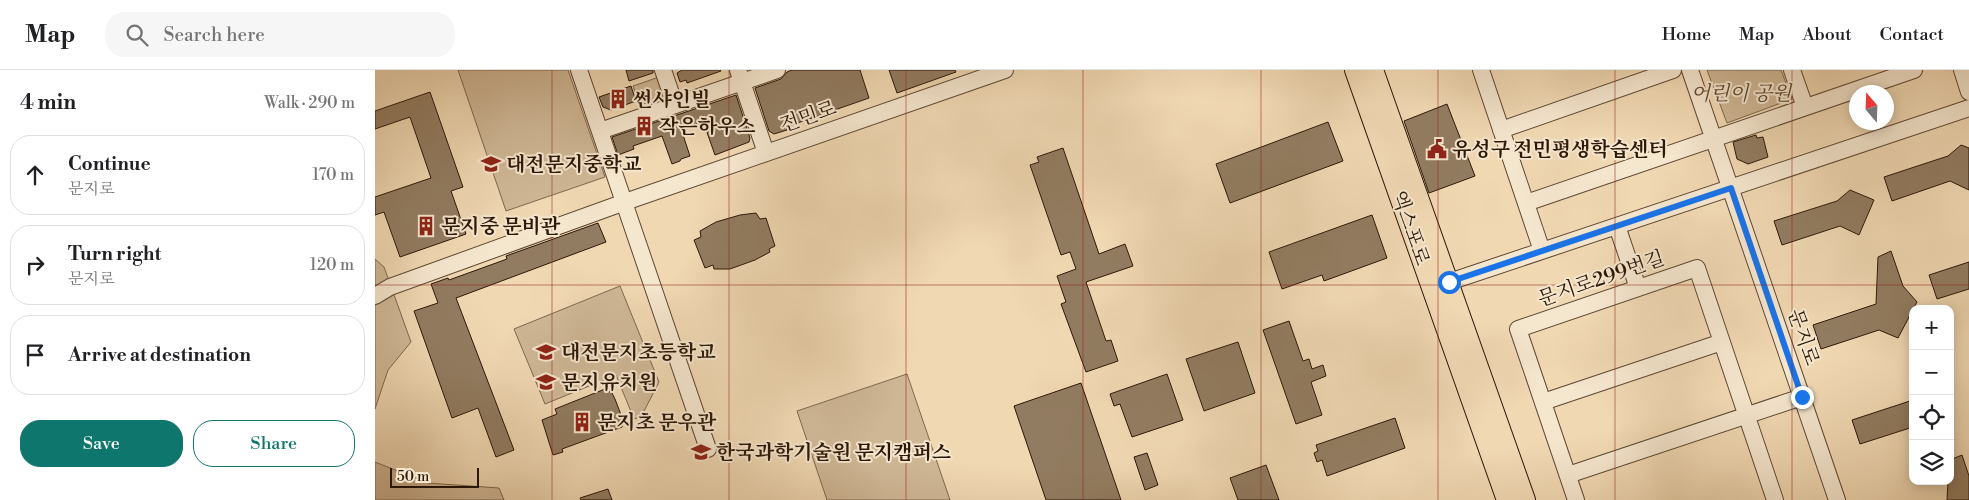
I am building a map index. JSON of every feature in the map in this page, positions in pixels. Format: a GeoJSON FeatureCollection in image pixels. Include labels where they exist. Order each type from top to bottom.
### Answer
{"type":"FeatureCollection","features":[{"type":"Feature","properties":{"kind":"main road","name":"엑스포로"},"geometry":{"type":"LineString","coordinates":[[1355,70],[1525,500]]}},
{"type":"Feature","properties":{"kind":"main road","name":"엑스포로"},"geometry":{"type":"LineString","coordinates":[[1373,70],[1507,500]]}},
{"type":"Feature","properties":{"kind":"street"},"geometry":{"type":"LineString","coordinates":[[579,70],[709,449]]}},
{"type":"Feature","properties":{"kind":"street"},"geometry":{"type":"LineString","coordinates":[[663,70],[675,105]]}},
{"type":"Feature","properties":{"kind":"street"},"geometry":{"type":"LineString","coordinates":[[600,131],[675,105],[740,76],[777,70]]}},
{"type":"Feature","properties":{"kind":"street","name":"전민로"},"geometry":{"type":"LineString","coordinates":[[375,296],[390,287],[767,153],[974,75],[1005,70]]}},
{"type":"Feature","properties":{"kind":"street"},"geometry":{"type":"LineString","coordinates":[[1481,70],[1542,251]]}},
{"type":"Feature","properties":{"kind":"street"},"geometry":{"type":"LineString","coordinates":[[1501,130],[1673,70]]}},
{"type":"Feature","properties":{"kind":"street","name":"문지로"},"geometry":{"type":"LineString","coordinates":[[1690,70],[1837,500]]}},
{"type":"Feature","properties":{"kind":"street"},"geometry":{"type":"LineString","coordinates":[[1792,70],[1805,107]]}},
{"type":"Feature","properties":{"kind":"street"},"geometry":{"type":"LineString","coordinates":[[1526,203],[1914,70]]}},
{"type":"Feature","properties":{"kind":"street"},"geometry":{"type":"LineString","coordinates":[[1962,70],[1969,92]]}},
{"type":"Feature","properties":{"kind":"street"},"geometry":{"type":"LineString","coordinates":[[740,76],[767,153]]}},
{"type":"Feature","properties":{"kind":"street"},"geometry":{"type":"LineString","coordinates":[[1440,285],[1969,108]]}},
{"type":"Feature","properties":{"kind":"street"},"geometry":{"type":"LineString","coordinates":[[1617,226],[1638,288]]}},
{"type":"Feature","properties":{"kind":"street","name":"문지로299번길"},"geometry":{"type":"LineString","coordinates":[[1576,500],[1518,329],[1697,268],[1775,500]]}},
{"type":"Feature","properties":{"kind":"street"},"geometry":{"type":"LineString","coordinates":[[1543,402],[1722,342]]}},
{"type":"Feature","properties":{"kind":"street"},"geometry":{"type":"LineString","coordinates":[[1568,475],[1802,397]]}},
{"type":"Feature","properties":{"kind":"green space"},"geometry":{"type":"Polygon","coordinates":[[[458,70],[568,70],[605,177],[506,211],[458,70]]]}},
{"type":"Feature","properties":{"kind":"green space","name":"어린이 공원"},"geometry":{"type":"Polygon","coordinates":[[[1707,70],[1781,70],[1792,99],[1727,123],[1707,70]]]}},
{"type":"Feature","properties":{"kind":"green space"},"geometry":{"type":"Polygon","coordinates":[[[662,76],[666,91],[663,97],[640,105],[633,86],[662,76]]]}},
{"type":"Feature","properties":{"kind":"green space"},"geometry":{"type":"Polygon","coordinates":[[[375,259],[384,267],[411,342],[388,370],[375,409],[375,259]]]}},
{"type":"Feature","properties":{"kind":"green space"},"geometry":{"type":"Polygon","coordinates":[[[620,286],[659,382],[641,417],[634,419],[616,375],[545,404],[514,329],[620,286]]]}},
{"type":"Feature","properties":{"kind":"green space"},"geometry":{"type":"Polygon","coordinates":[[[907,374],[950,500],[827,500],[797,411],[907,374]]]}},
{"type":"Feature","properties":{"kind":"green space"},"geometry":{"type":"Polygon","coordinates":[[[375,462],[428,483],[499,488],[504,500],[375,500],[375,462]]]}},
{"type":"Feature","properties":{"kind":"building"},"geometry":{"type":"Polygon","coordinates":[[[626,70],[653,70],[653,73],[629,81],[626,70]]]}},
{"type":"Feature","properties":{"kind":"building"},"geometry":{"type":"Polygon","coordinates":[[[682,70],[721,71],[687,83],[686,80],[680,82],[677,73],[682,70]]]}},
{"type":"Feature","properties":{"kind":"building"},"geometry":{"type":"Polygon","coordinates":[[[792,70],[860,70],[869,98],[786,127],[787,130],[774,134],[769,131],[755,88],[781,79],[787,72],[792,70]]]}},
{"type":"Feature","properties":{"kind":"building"},"geometry":{"type":"Polygon","coordinates":[[[889,70],[955,70],[956,72],[897,93],[889,70]]]}},
{"type":"Feature","properties":{"kind":"building","name":"썬샤인빌"},"geometry":{"type":"Polygon","coordinates":[[[631,86],[636,101],[611,110],[603,107],[599,97],[631,86]]]}},
{"type":"Feature","properties":{"kind":"building"},"geometry":{"type":"Polygon","coordinates":[[[430,92],[463,187],[451,191],[466,234],[400,257],[384,212],[375,215],[375,197],[431,178],[410,117],[375,129],[375,111],[430,92]]]}},
{"type":"Feature","properties":{"kind":"building"},"geometry":{"type":"Polygon","coordinates":[[[736,95],[750,138],[749,142],[715,155],[703,121],[681,129],[690,156],[680,161],[672,164],[662,136],[633,146],[634,149],[618,155],[612,137],[736,95]]]}},
{"type":"Feature","properties":{"kind":"building","name":"유성구 전민평생학습센터"},"geometry":{"type":"Polygon","coordinates":[[[1447,104],[1475,176],[1429,193],[1404,121],[1447,104]]]}},
{"type":"Feature","properties":{"kind":"building"},"geometry":{"type":"Polygon","coordinates":[[[1328,122],[1343,161],[1230,203],[1216,164],[1328,122]]]}},
{"type":"Feature","properties":{"kind":"building"},"geometry":{"type":"Polygon","coordinates":[[[1756,135],[1757,138],[1763,137],[1768,157],[1748,164],[1737,159],[1733,142],[1756,135]]]}},
{"type":"Feature","properties":{"kind":"building"},"geometry":{"type":"Polygon","coordinates":[[[1961,145],[1969,148],[1969,190],[1950,181],[1892,201],[1884,177],[1948,156],[1961,145]]]}},
{"type":"Feature","properties":{"kind":"building"},"geometry":{"type":"Polygon","coordinates":[[[1063,148],[1099,254],[1125,244],[1133,266],[1086,282],[1106,341],[1111,340],[1118,361],[1086,372],[1061,304],[1066,302],[1057,276],[1076,269],[1070,252],[1061,255],[1030,165],[1039,162],[1037,157],[1063,148]]]}},
{"type":"Feature","properties":{"kind":"building"},"geometry":{"type":"Polygon","coordinates":[[[1850,190],[1874,200],[1859,235],[1840,226],[1782,245],[1774,221],[1837,201],[1850,190]]]}},
{"type":"Feature","properties":{"kind":"building"},"geometry":{"type":"Polygon","coordinates":[[[756,213],[760,219],[766,218],[775,246],[769,249],[770,252],[730,269],[714,269],[713,265],[705,268],[694,240],[701,237],[700,231],[716,222],[740,215],[756,213]]]}},
{"type":"Feature","properties":{"kind":"building"},"geometry":{"type":"Polygon","coordinates":[[[1372,215],[1387,258],[1324,281],[1322,275],[1282,289],[1269,252],[1372,215]]]}},
{"type":"Feature","properties":{"kind":"building"},"geometry":{"type":"Polygon","coordinates":[[[598,223],[606,242],[456,298],[514,450],[496,457],[478,408],[452,418],[414,311],[438,303],[431,284],[448,278],[449,280],[507,259],[506,256],[598,223]]]}},
{"type":"Feature","properties":{"kind":"building"},"geometry":{"type":"Polygon","coordinates":[[[1891,251],[1903,286],[1917,302],[1915,305],[1909,305],[1909,317],[1898,338],[1879,330],[1821,349],[1813,325],[1876,304],[1878,257],[1891,251]]]}},
{"type":"Feature","properties":{"kind":"building"},"geometry":{"type":"Polygon","coordinates":[[[1969,262],[1969,289],[1937,299],[1929,275],[1969,262]]]}},
{"type":"Feature","properties":{"kind":"building"},"geometry":{"type":"Polygon","coordinates":[[[1289,321],[1303,361],[1309,359],[1312,369],[1323,365],[1326,376],[1311,382],[1322,415],[1296,424],[1263,330],[1289,321]]]}},
{"type":"Feature","properties":{"kind":"building"},"geometry":{"type":"Polygon","coordinates":[[[1238,342],[1255,393],[1204,411],[1186,359],[1238,342]]]}},
{"type":"Feature","properties":{"kind":"building"},"geometry":{"type":"Polygon","coordinates":[[[1167,374],[1183,420],[1132,437],[1120,404],[1114,406],[1110,394],[1167,374]]]}},
{"type":"Feature","properties":{"kind":"building"},"geometry":{"type":"Polygon","coordinates":[[[1081,383],[1121,500],[1046,500],[1014,406],[1081,383]]]}},
{"type":"Feature","properties":{"kind":"building","name":"문지초 문우관"},"geometry":{"type":"Polygon","coordinates":[[[605,389],[607,392],[611,391],[615,399],[623,420],[622,427],[562,449],[563,452],[553,455],[542,420],[557,414],[555,409],[605,389]]]}},
{"type":"Feature","properties":{"kind":"building"},"geometry":{"type":"Polygon","coordinates":[[[1909,401],[1909,428],[1860,444],[1852,420],[1909,401]]]}},
{"type":"Feature","properties":{"kind":"building"},"geometry":{"type":"Polygon","coordinates":[[[1395,418],[1405,448],[1327,476],[1322,460],[1317,462],[1314,453],[1318,451],[1316,445],[1395,418]]]}},
{"type":"Feature","properties":{"kind":"building"},"geometry":{"type":"Polygon","coordinates":[[[1147,453],[1158,485],[1145,490],[1134,457],[1147,453]]]}},
{"type":"Feature","properties":{"kind":"building"},"geometry":{"type":"Polygon","coordinates":[[[1962,455],[1969,476],[1969,500],[1947,500],[1948,485],[1954,485],[1954,458],[1962,455]]]}},
{"type":"Feature","properties":{"kind":"building"},"geometry":{"type":"Polygon","coordinates":[[[1266,465],[1279,500],[1238,500],[1230,478],[1266,465]]]}},
{"type":"Feature","properties":{"kind":"building"},"geometry":{"type":"Polygon","coordinates":[[[608,489],[612,500],[581,500],[580,498],[608,489]]]}},
{"type":"Feature","properties":{"kind":"place","name":"썬샤인빌"},"geometry":{"type":"Point","coordinates":[618,99]}},
{"type":"Feature","properties":{"kind":"place","name":"작은하우스"},"geometry":{"type":"Point","coordinates":[644,126]}},
{"type":"Feature","properties":{"kind":"place","name":"유성구 전민평생학습센터"},"geometry":{"type":"Point","coordinates":[1437,149]}},
{"type":"Feature","properties":{"kind":"place","name":"대전문지중학교"},"geometry":{"type":"Point","coordinates":[491,164]}},
{"type":"Feature","properties":{"kind":"place","name":"문지중 문비관"},"geometry":{"type":"Point","coordinates":[426,226]}},
{"type":"Feature","properties":{"kind":"place","name":"대전문지초등학교"},"geometry":{"type":"Point","coordinates":[546,352]}},
{"type":"Feature","properties":{"kind":"place","name":"문지유치원"},"geometry":{"type":"Point","coordinates":[546,382]}},
{"type":"Feature","properties":{"kind":"place","name":"문지초 문우관"},"geometry":{"type":"Point","coordinates":[582,422]}},
{"type":"Feature","properties":{"kind":"place","name":"한국과학기술원 문지캠퍼스"},"geometry":{"type":"Point","coordinates":[701,452]}},
{"type":"Feature","properties":{"kind":"route"},"geometry":{"type":"LineString","coordinates":[[1449,282],[1731,188],[1802,397]]}}]}
